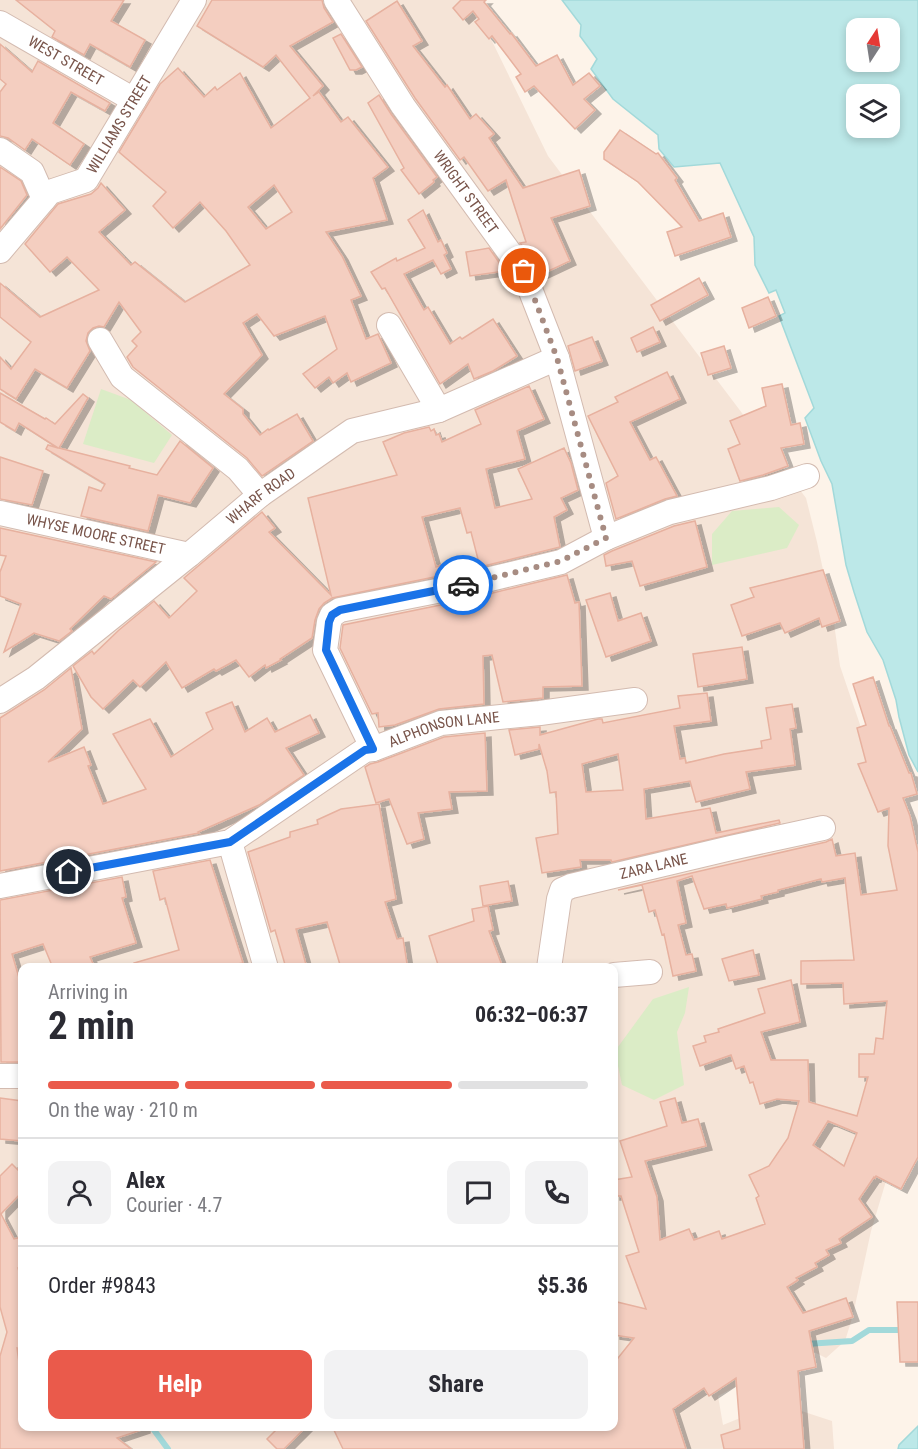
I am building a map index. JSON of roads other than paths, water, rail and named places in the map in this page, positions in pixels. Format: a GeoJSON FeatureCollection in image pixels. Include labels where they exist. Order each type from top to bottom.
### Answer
{"type":"FeatureCollection","features":[{"type":"Feature","properties":{"kind":"street","name":"WRIGHT STREET"},"geometry":{"type":"LineString","coordinates":[[336,0],[403,106],[524,271],[557,358],[606,538]]}},
{"type":"Feature","properties":{"kind":"street","name":"WILLIAMS STREET"},"geometry":{"type":"LineString","coordinates":[[0,251],[50,192],[86,180],[191,1]]}},
{"type":"Feature","properties":{"kind":"street","name":"WEST STREET"},"geometry":{"type":"LineString","coordinates":[[0,23],[134,100]]}},
{"type":"Feature","properties":{"kind":"street"},"geometry":{"type":"LineString","coordinates":[[0,150],[32,172],[44,199]]}},
{"type":"Feature","properties":{"kind":"street"},"geometry":{"type":"LineString","coordinates":[[389,325],[439,411]]}},
{"type":"Feature","properties":{"kind":"street"},"geometry":{"type":"LineString","coordinates":[[99,340],[122,377],[238,469],[260,495]]}},
{"type":"Feature","properties":{"kind":"street","name":"WHARF ROAD"},"geometry":{"type":"LineString","coordinates":[[0,701],[36,678],[260,495],[352,431],[439,411],[557,358]]}},
{"type":"Feature","properties":{"kind":"street"},"geometry":{"type":"LineString","coordinates":[[373,749],[326,650],[332,615],[340,610],[457,587],[561,561],[606,538],[670,512],[771,488],[807,476]]}},
{"type":"Feature","properties":{"kind":"street","name":"WHYSE MOORE STREET"},"geometry":{"type":"LineString","coordinates":[[0,513],[189,555]]}},
{"type":"Feature","properties":{"kind":"street","name":"ALPHONSON LANE"},"geometry":{"type":"LineString","coordinates":[[0,886],[230,842],[365,750],[441,723],[635,700]]}},
{"type":"Feature","properties":{"kind":"street","name":"ZARA LANE"},"geometry":{"type":"LineString","coordinates":[[550,963],[562,890],[644,868],[823,828]]}},
{"type":"Feature","properties":{"kind":"street"},"geometry":{"type":"LineString","coordinates":[[230,842],[265,963]]}},
{"type":"Feature","properties":{"kind":"street"},"geometry":{"type":"LineString","coordinates":[[618,975],[650,972]]}},
{"type":"Feature","properties":{"kind":"street"},"geometry":{"type":"LineString","coordinates":[[0,1076],[18,1076]]}},
{"type":"Feature","properties":{"kind":"water"},"geometry":{"type":"Polygon","coordinates":[[[562,0],[918,0],[918,772],[909,755],[896,700],[883,660],[867,632],[854,592],[846,565],[832,484],[805,418],[814,408],[779,316],[785,313],[776,290],[769,293],[755,265],[754,237],[720,163],[674,167],[659,149],[658,135],[613,99],[591,69],[597,59],[580,36],[581,25],[562,0]]]}},
{"type":"Feature","properties":{"kind":"water"},"geometry":{"type":"Polygon","coordinates":[[[918,1426],[918,1449],[898,1449],[899,1445],[918,1426]]]}},
{"type":"Feature","properties":{"kind":"waterway"},"geometry":{"type":"LineString","coordinates":[[806,1344],[852,1341],[869,1330],[918,1330]]}},
{"type":"Feature","properties":{"kind":"waterway"},"geometry":{"type":"LineString","coordinates":[[155,1431],[168,1449]]}}]}
